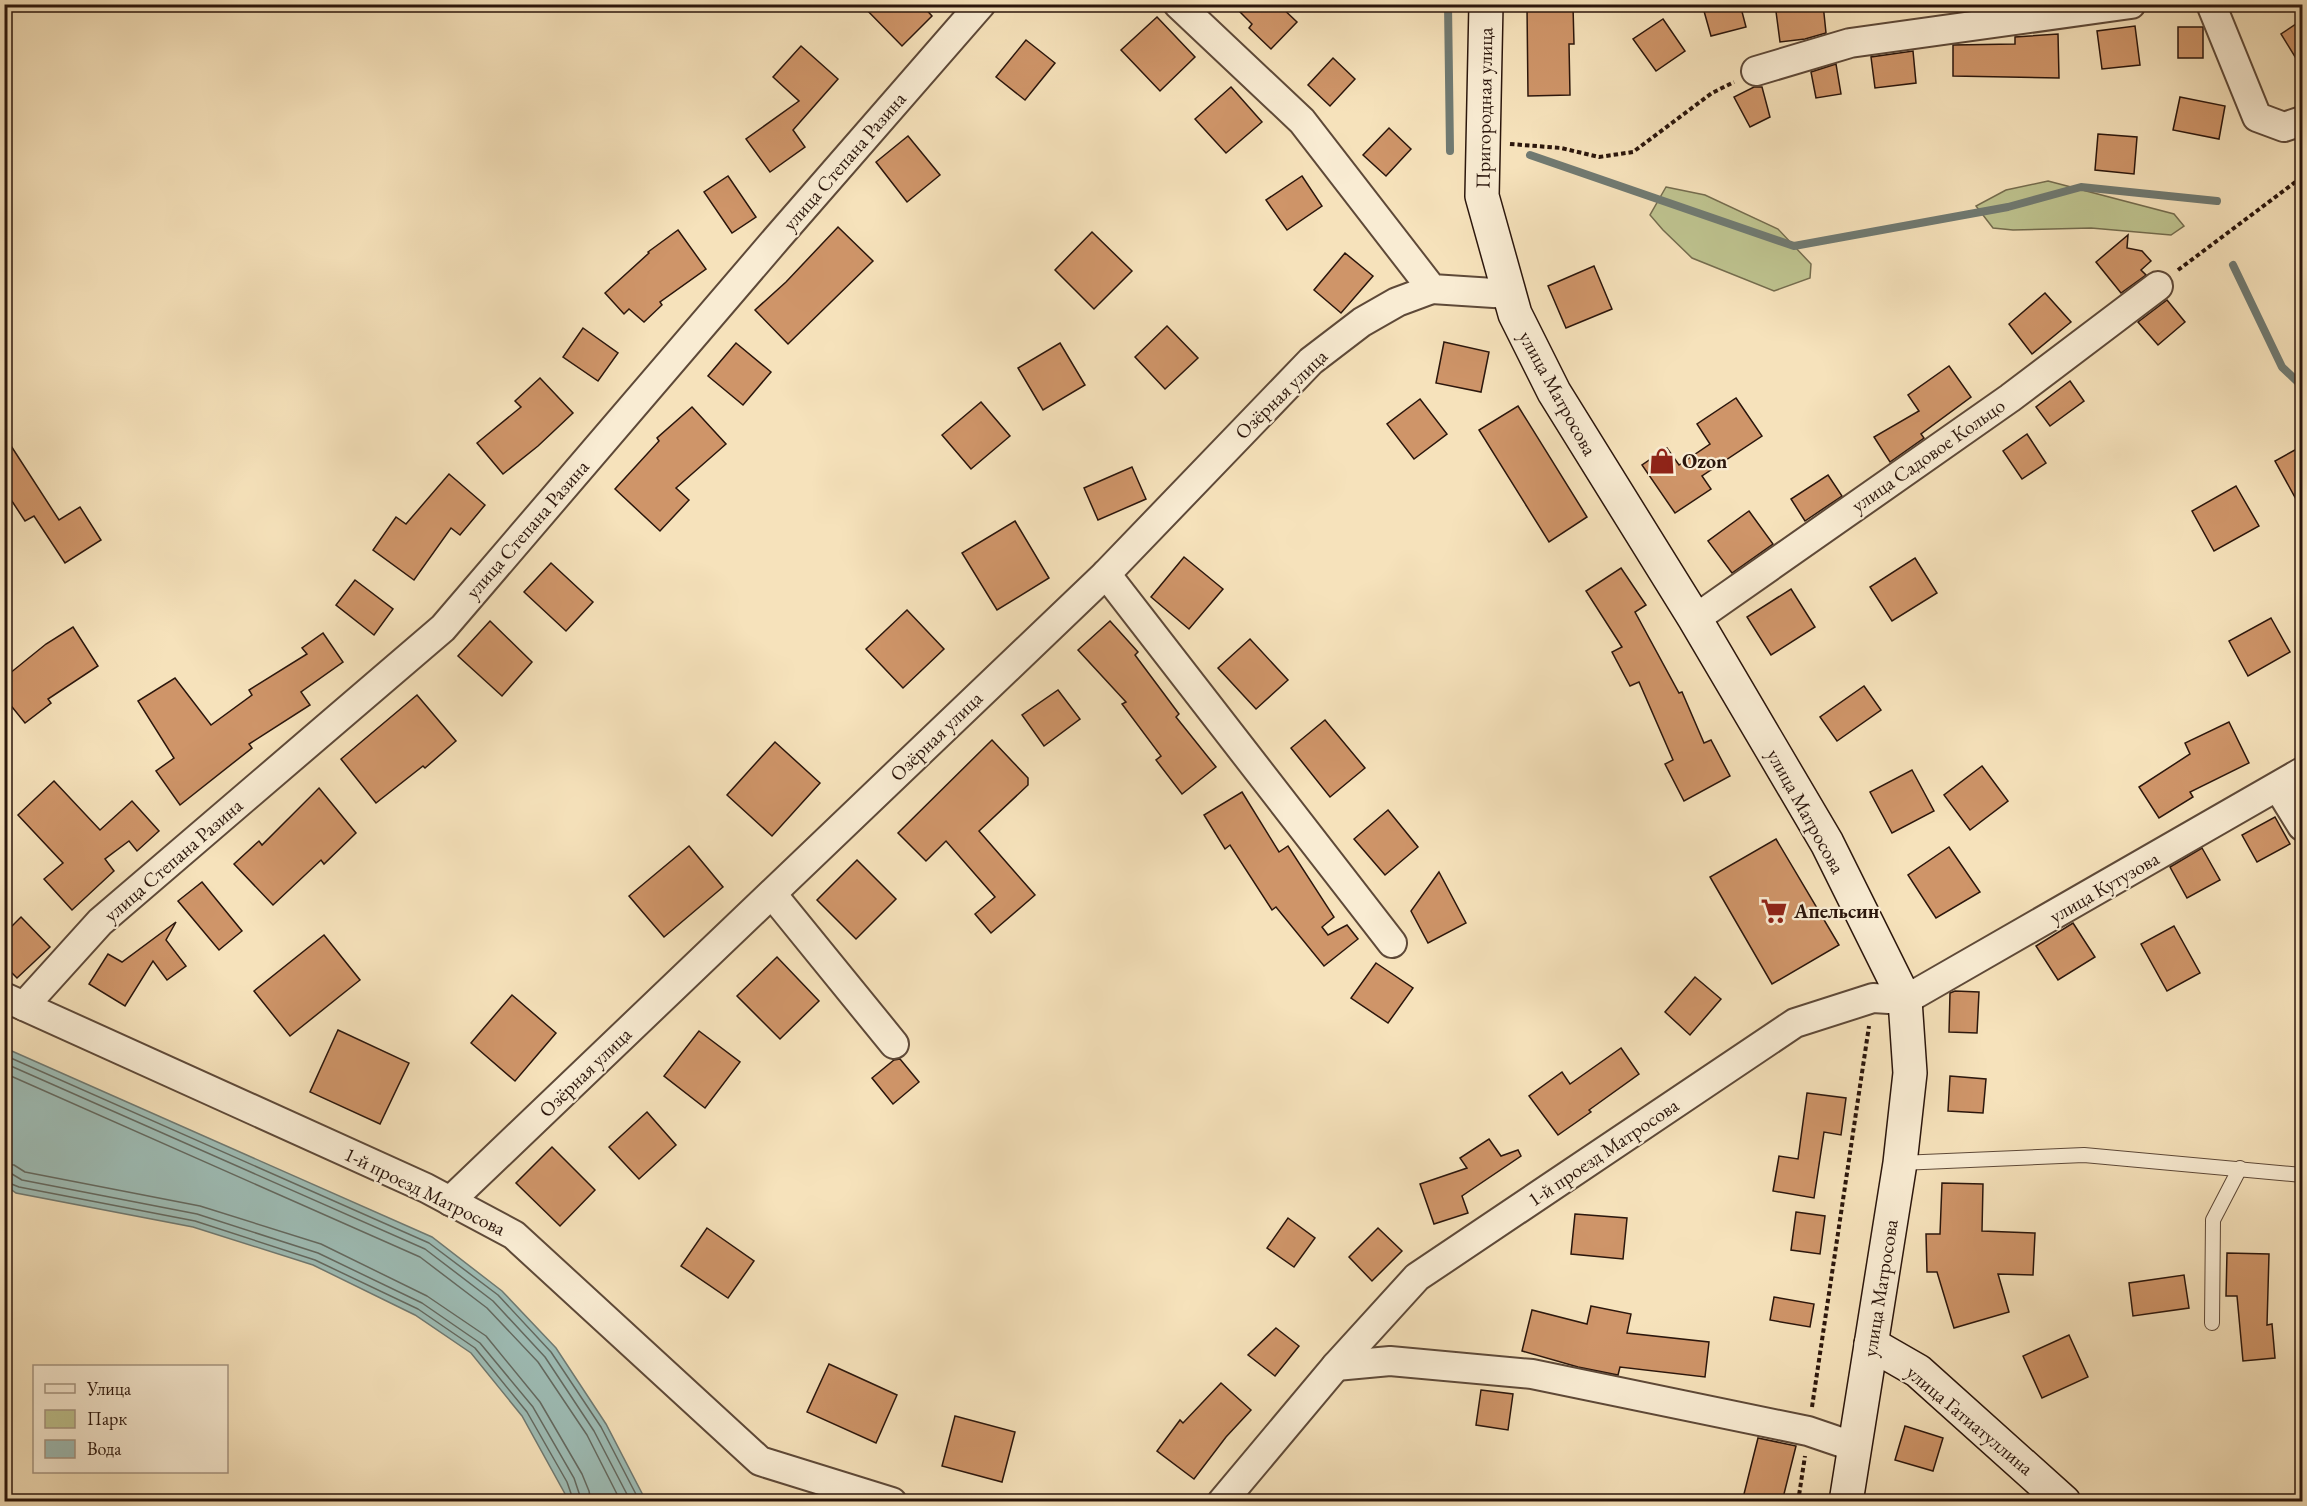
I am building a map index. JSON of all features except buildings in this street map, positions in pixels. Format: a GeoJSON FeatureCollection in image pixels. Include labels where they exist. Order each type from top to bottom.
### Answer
{"type":"FeatureCollection","features":[{"type":"Feature","properties":{"kind":"main road","name":"Пригородная улица"},"geometry":{"type":"LineString","coordinates":[[1486,4],[1482,196],[1512,304]]}},
{"type":"Feature","properties":{"kind":"main road","name":"улица Матросова"},"geometry":{"type":"LineString","coordinates":[[1512,304],[1554,392],[1695,619],[1827,843],[1889,999],[1910,1073],[1900,1162],[1846,1502]]}},
{"type":"Feature","properties":{"kind":"main road","name":"улица Гатиатуллина"},"geometry":{"type":"LineString","coordinates":[[1871,1344],[1918,1371],[2064,1502]]}},
{"type":"Feature","properties":{"kind":"street","name":"улица Степана Разина"},"geometry":{"type":"LineString","coordinates":[[14,1002],[100,922],[443,628],[981,4]]}},
{"type":"Feature","properties":{"kind":"street"},"geometry":{"type":"LineString","coordinates":[[1178,4],[1302,121],[1432,289],[1512,304]]}},
{"type":"Feature","properties":{"kind":"street"},"geometry":{"type":"LineString","coordinates":[[1756,71],[1850,44],[2131,4]]}},
{"type":"Feature","properties":{"kind":"street"},"geometry":{"type":"LineString","coordinates":[[2211,4],[2257,117],[2284,127],[2302,121]]}},
{"type":"Feature","properties":{"kind":"street","name":"улица Садовое Кольцо"},"geometry":{"type":"LineString","coordinates":[[1695,619],[2010,398],[2158,286]]}},
{"type":"Feature","properties":{"kind":"street","name":"Озёрная улица"},"geometry":{"type":"LineString","coordinates":[[450,1201],[1106,574],[1311,361],[1362,322],[1397,302],[1432,289]]}},
{"type":"Feature","properties":{"kind":"street"},"geometry":{"type":"LineString","coordinates":[[1106,574],[1392,943]]}},
{"type":"Feature","properties":{"kind":"street","name":"улица Кутузова"},"geometry":{"type":"LineString","coordinates":[[1889,999],[2302,772]]}},
{"type":"Feature","properties":{"kind":"street"},"geometry":{"type":"LineString","coordinates":[[2278,787],[2302,826]]}},
{"type":"Feature","properties":{"kind":"street"},"geometry":{"type":"LineString","coordinates":[[772,894],[894,1044]]}},
{"type":"Feature","properties":{"kind":"street","name":"1-й проезд Матросова"},"geometry":{"type":"LineString","coordinates":[[1222,1502],[1336,1366],[1417,1277],[1795,1023],[1889,999]]}},
{"type":"Feature","properties":{"kind":"street","name":"1-й проезд Матросова"},"geometry":{"type":"LineString","coordinates":[[14,1002],[426,1188],[514,1235],[760,1461],[892,1502]]}},
{"type":"Feature","properties":{"kind":"street"},"geometry":{"type":"LineString","coordinates":[[1336,1366],[1390,1361],[1532,1374],[1808,1431],[1855,1447]]}},
{"type":"Feature","properties":{"kind":"lane"},"geometry":{"type":"LineString","coordinates":[[1900,1162],[2084,1155],[2302,1175]]}},
{"type":"Feature","properties":{"kind":"lane"},"geometry":{"type":"LineString","coordinates":[[2212,1323],[2213,1220],[2240,1168]]}},
{"type":"Feature","properties":{"kind":"path"},"geometry":{"type":"LineString","coordinates":[[1483,142],[1561,148],[1599,158],[1633,152],[1712,93],[1756,71]]}},
{"type":"Feature","properties":{"kind":"path"},"geometry":{"type":"LineString","coordinates":[[2158,286],[2302,177]]}},
{"type":"Feature","properties":{"kind":"path"},"geometry":{"type":"LineString","coordinates":[[1798,1502],[1808,1431],[1889,999]]}},
{"type":"Feature","properties":{"kind":"green space"},"geometry":{"type":"Polygon","coordinates":[[[2048,181],[2174,214],[2184,226],[2171,235],[2091,228],[2013,230],[1993,228],[1976,206],[2006,190],[2048,181]]]}},
{"type":"Feature","properties":{"kind":"green space"},"geometry":{"type":"Polygon","coordinates":[[[1666,187],[1705,195],[1778,229],[1811,264],[1810,278],[1774,291],[1692,258],[1650,215],[1666,187]]]}},
{"type":"Feature","properties":{"kind":"water"},"geometry":{"type":"Polygon","coordinates":[[[5,1048],[432,1237],[502,1291],[556,1348],[606,1424],[646,1501],[569,1501],[522,1416],[471,1353],[415,1315],[313,1265],[193,1227],[16,1193],[5,1185],[5,1048]]]}},
{"type":"Feature","properties":{"kind":"waterway"},"geometry":{"type":"LineString","coordinates":[[1448,4],[1450,151]]}},
{"type":"Feature","properties":{"kind":"waterway"},"geometry":{"type":"LineString","coordinates":[[1530,155],[1794,246],[2008,207],[2081,187],[2217,201]]}},
{"type":"Feature","properties":{"kind":"waterway"},"geometry":{"type":"LineString","coordinates":[[2233,265],[2282,367],[2302,386]]}},
{"type":"Feature","properties":{"kind":"place","name":"Ozon"},"geometry":{"type":"Point","coordinates":[1662,461]}},
{"type":"Feature","properties":{"kind":"place","name":"Апельсин"},"geometry":{"type":"Point","coordinates":[1774,911]}}]}
